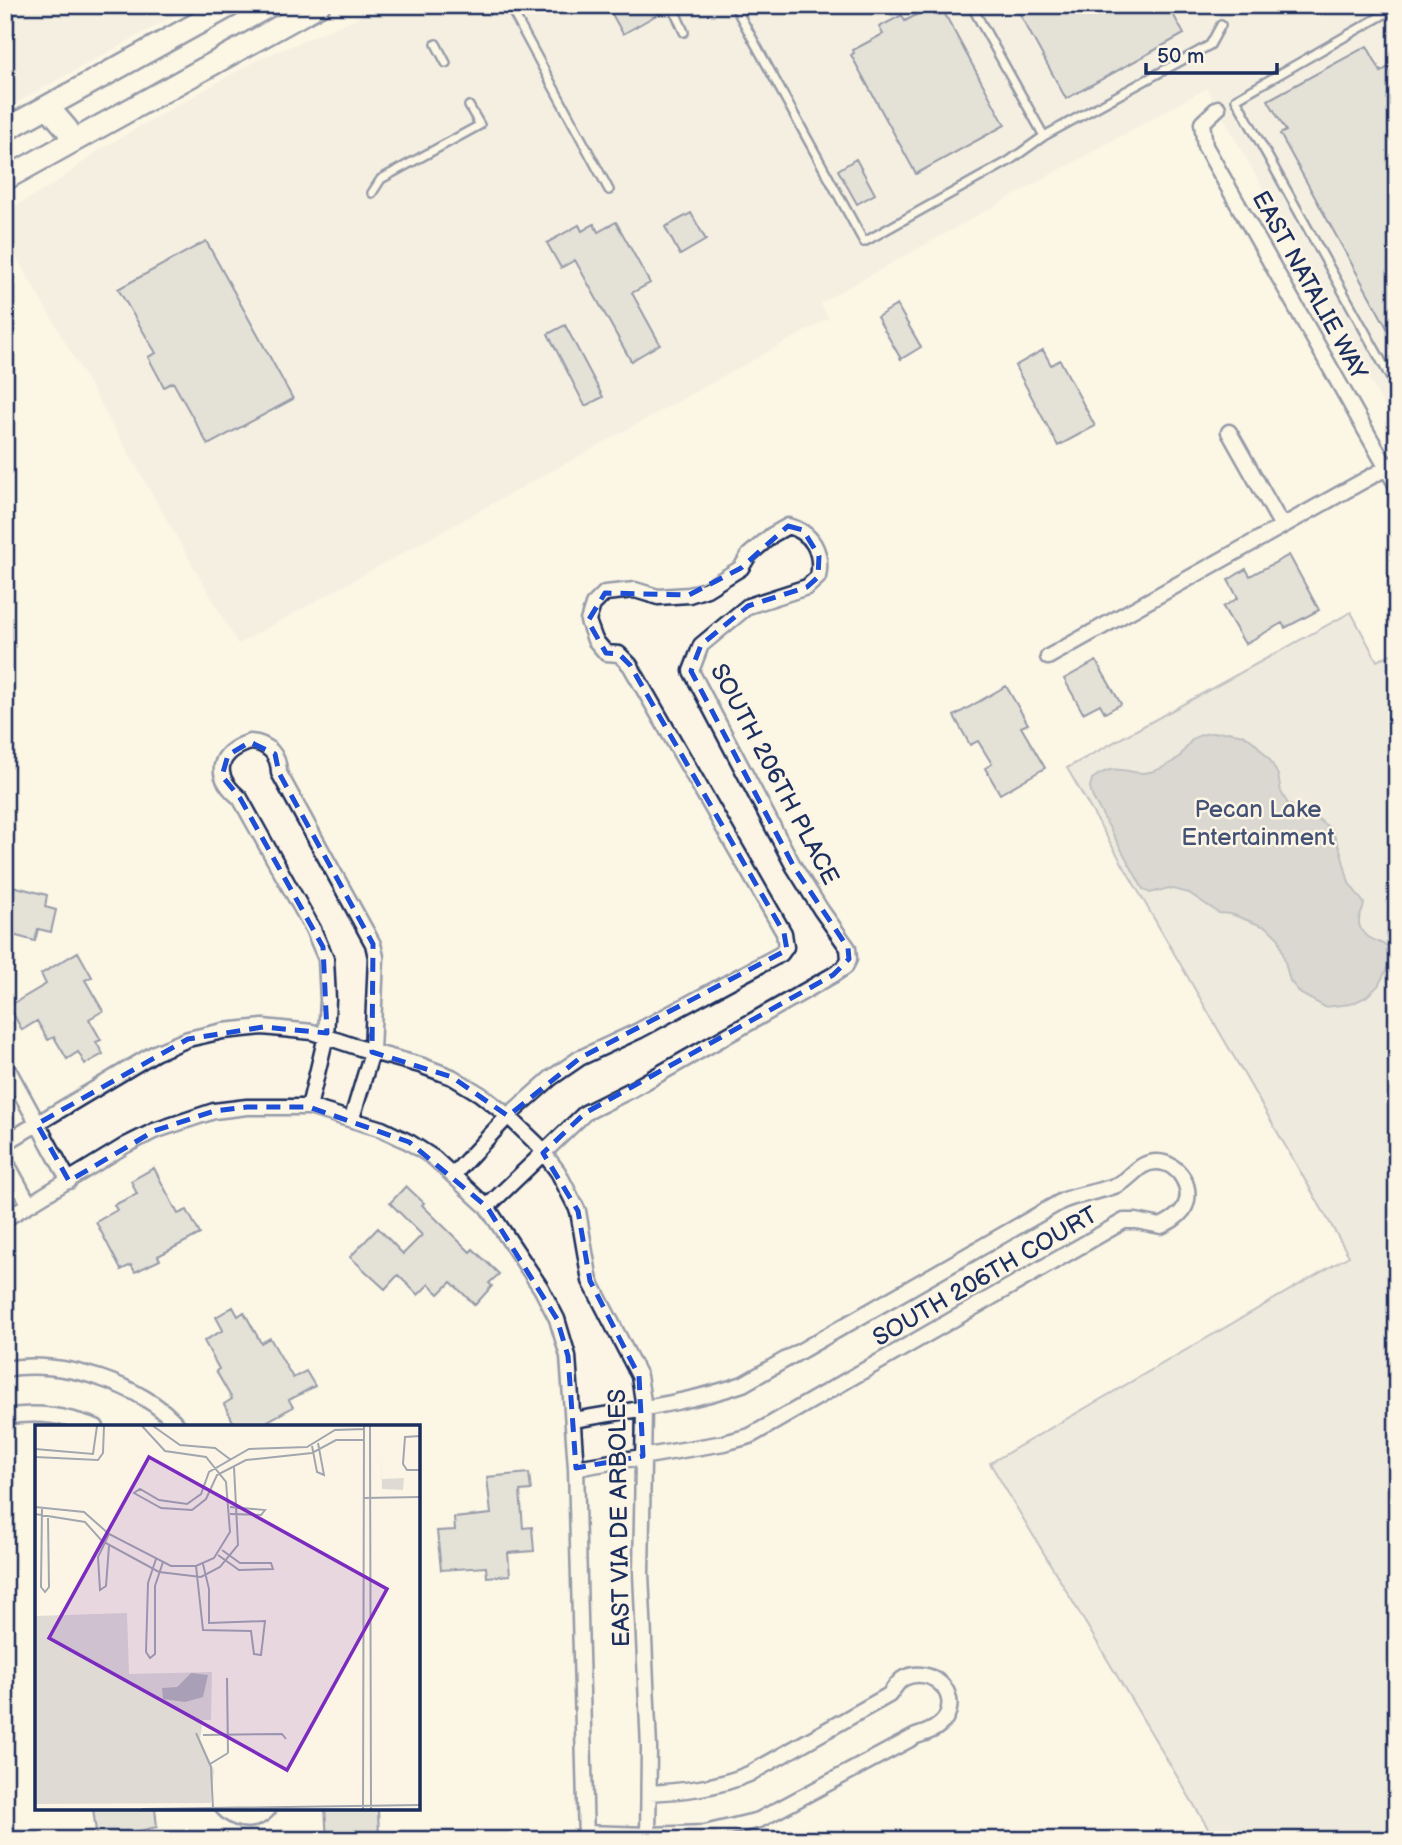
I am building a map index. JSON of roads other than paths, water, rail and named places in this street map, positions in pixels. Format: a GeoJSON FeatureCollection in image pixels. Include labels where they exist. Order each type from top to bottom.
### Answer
{"type":"FeatureCollection","features":[{"type":"Feature","properties":{"kind":"main road"},"geometry":{"type":"LineString","coordinates":[[5,130],[231,5]]}},
{"type":"Feature","properties":{"kind":"main road"},"geometry":{"type":"LineString","coordinates":[[5,179],[319,5]]}},
{"type":"Feature","properties":{"kind":"main road"},"geometry":{"type":"LineString","coordinates":[[48,107],[67,129],[73,141]]}},
{"type":"Feature","properties":{"kind":"street","name":"EAST NATALIE WAY"},"geometry":{"type":"LineString","coordinates":[[1218,108],[1202,123],[1205,146],[1392,465],[1397,486]]}},
{"type":"Feature","properties":{"kind":"street"},"geometry":{"type":"LineString","coordinates":[[1229,432],[1282,526]]}},
{"type":"Feature","properties":{"kind":"street"},"geometry":{"type":"LineString","coordinates":[[1048,657],[1392,465]]}},
{"type":"Feature","properties":{"kind":"street","name":"SOUTH 206TH PLACE"},"geometry":{"type":"LineString","coordinates":[[508,1116],[551,1078],[579,1058],[638,1031],[781,954],[786,947],[784,933],[631,665],[619,654],[606,653],[595,640],[588,621],[593,605],[605,593],[635,590],[657,597],[690,595],[707,589],[741,568],[750,555],[772,535],[788,526],[803,530],[812,540],[819,556],[818,577],[807,587],[748,606],[701,645],[691,670],[794,867],[848,948],[849,959],[845,967],[833,975],[631,1090],[585,1113],[543,1153]]}},
{"type":"Feature","properties":{"kind":"street"},"geometry":{"type":"LineString","coordinates":[[309,1107],[327,1036],[326,959],[323,947],[240,798],[225,783],[222,776],[223,761],[250,742],[263,744],[275,754],[279,773],[373,944],[376,957],[372,1052],[352,1118]]}},
{"type":"Feature","properties":{"kind":"street","name":"EAST VIA DE ARBOLES"},"geometry":{"type":"LineString","coordinates":[[37,1124],[155,1053],[188,1039],[223,1031],[263,1027],[312,1032],[452,1077],[508,1116],[543,1153],[558,1172],[578,1211],[590,1281],[639,1376],[644,1408],[641,1573],[649,1793],[648,1838]]}},
{"type":"Feature","properties":{"kind":"street"},"geometry":{"type":"LineString","coordinates":[[5,1064],[69,1181],[5,1219]]}},
{"type":"Feature","properties":{"kind":"street","name":"EAST VIA DE ARBOLES"},"geometry":{"type":"LineString","coordinates":[[69,1181],[126,1145],[179,1121],[214,1111],[247,1107],[309,1107],[352,1118],[409,1142],[454,1174],[488,1207],[557,1319],[568,1356],[576,1468],[586,1836]]}},
{"type":"Feature","properties":{"kind":"street"},"geometry":{"type":"LineString","coordinates":[[454,1174],[508,1116]]}},
{"type":"Feature","properties":{"kind":"street"},"geometry":{"type":"LineString","coordinates":[[5,1143],[37,1124]]}},
{"type":"Feature","properties":{"kind":"street"},"geometry":{"type":"LineString","coordinates":[[488,1207],[543,1153]]}},
{"type":"Feature","properties":{"kind":"street"},"geometry":{"type":"LineString","coordinates":[[5,1160],[29,1204]]}},
{"type":"Feature","properties":{"kind":"street","name":"SOUTH 206TH COURT"},"geometry":{"type":"LineString","coordinates":[[574,1420],[706,1397],[743,1384],[1062,1201],[1124,1181],[1146,1163],[1169,1164],[1180,1173],[1186,1183],[1188,1196],[1185,1208],[1169,1222],[1161,1226],[1124,1221],[750,1436],[724,1443],[576,1468]]}},
{"type":"Feature","properties":{"kind":"street"},"geometry":{"type":"LineString","coordinates":[[5,1369],[34,1366],[85,1374],[132,1392],[171,1424]]}},
{"type":"Feature","properties":{"kind":"street"},"geometry":{"type":"LineString","coordinates":[[5,1417],[45,1413],[90,1425]]}},
{"type":"Feature","properties":{"kind":"street"},"geometry":{"type":"LineString","coordinates":[[586,1836],[648,1838],[705,1833],[759,1820],[916,1736],[934,1730],[945,1718],[949,1699],[942,1683],[924,1674],[903,1679],[889,1695],[750,1774],[727,1784],[696,1791],[649,1793]]}},
{"type":"Feature","properties":{"kind":"street"},"geometry":{"type":"LineString","coordinates":[[225,1810],[235,1819],[248,1821],[262,1817],[267,1810]]}},
{"type":"Feature","properties":{"kind":"lane"},"geometry":{"type":"LineString","coordinates":[[509,5],[609,190]]}},
{"type":"Feature","properties":{"kind":"lane"},"geometry":{"type":"LineString","coordinates":[[672,5],[684,32]]}},
{"type":"Feature","properties":{"kind":"lane"},"geometry":{"type":"LineString","coordinates":[[734,5],[864,242],[1009,161],[1044,136],[1210,45],[1221,25]]}},
{"type":"Feature","properties":{"kind":"lane"},"geometry":{"type":"LineString","coordinates":[[971,5],[1044,136]]}},
{"type":"Feature","properties":{"kind":"lane"},"geometry":{"type":"LineString","coordinates":[[1218,108],[1395,9]]}},
{"type":"Feature","properties":{"kind":"lane"},"geometry":{"type":"LineString","coordinates":[[436,44],[446,63]]}},
{"type":"Feature","properties":{"kind":"lane"},"geometry":{"type":"LineString","coordinates":[[1236,99],[1397,385]]}},
{"type":"Feature","properties":{"kind":"lane"},"geometry":{"type":"LineString","coordinates":[[372,193],[381,179],[480,125],[469,106]]}},
{"type":"Feature","properties":{"kind":"park label","name":"Pecan Lake Entertainment"},"geometry":{"type":"Point","coordinates":[1258,823]}}]}
